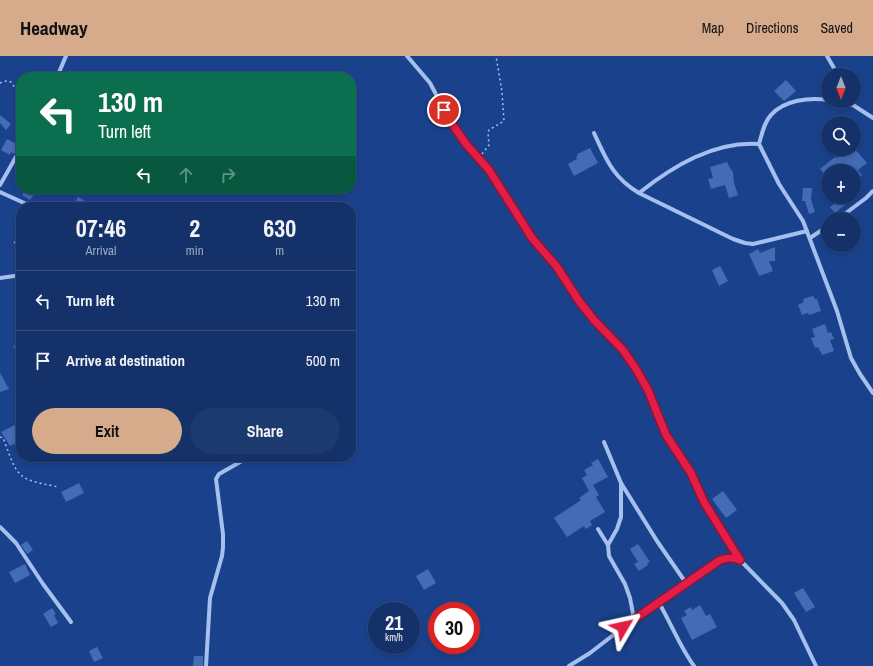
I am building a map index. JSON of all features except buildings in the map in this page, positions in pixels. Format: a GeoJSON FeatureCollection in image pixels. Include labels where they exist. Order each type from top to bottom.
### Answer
{"type":"FeatureCollection","features":[{"type":"Feature","properties":{"kind":"street"},"geometry":{"type":"LineString","coordinates":[[59,72],[66,56]]}},
{"type":"Feature","properties":{"kind":"street"},"geometry":{"type":"LineString","coordinates":[[407,56],[430,82],[450,121],[466,144],[489,170],[532,238],[557,267],[579,301],[594,320],[615,341],[636,369],[648,390],[666,435],[691,473],[704,502],[740,560],[777,598],[790,614],[805,641],[816,666]]}},
{"type":"Feature","properties":{"kind":"street"},"geometry":{"type":"LineString","coordinates":[[827,56],[834,68]]}},
{"type":"Feature","properties":{"kind":"street"},"geometry":{"type":"LineString","coordinates":[[821,99],[792,102],[778,109],[766,122],[759,144],[779,184],[803,221],[837,311],[851,358],[873,393]]}},
{"type":"Feature","properties":{"kind":"street"},"geometry":{"type":"LineString","coordinates":[[859,108],[873,118]]}},
{"type":"Feature","properties":{"kind":"street"},"geometry":{"type":"LineString","coordinates":[[594,133],[613,170],[620,180],[639,193],[733,239],[753,244],[807,231]]}},
{"type":"Feature","properties":{"kind":"street"},"geometry":{"type":"LineString","coordinates":[[639,193],[660,176],[698,156],[748,143],[759,144]]}},
{"type":"Feature","properties":{"kind":"street"},"geometry":{"type":"LineString","coordinates":[[0,186],[16,157]]}},
{"type":"Feature","properties":{"kind":"street"},"geometry":{"type":"LineString","coordinates":[[847,212],[873,191]]}},
{"type":"Feature","properties":{"kind":"street"},"geometry":{"type":"LineString","coordinates":[[0,192],[22,202]]}},
{"type":"Feature","properties":{"kind":"street"},"geometry":{"type":"LineString","coordinates":[[810,238],[821,231]]}},
{"type":"Feature","properties":{"kind":"street"},"geometry":{"type":"LineString","coordinates":[[0,278],[16,276]]}},
{"type":"Feature","properties":{"kind":"street"},"geometry":{"type":"LineString","coordinates":[[604,442],[621,483],[657,541],[686,583]]}},
{"type":"Feature","properties":{"kind":"street"},"geometry":{"type":"LineString","coordinates":[[206,666],[210,598],[222,556],[223,547],[223,534],[216,479],[219,474],[240,462]]}},
{"type":"Feature","properties":{"kind":"street"},"geometry":{"type":"LineString","coordinates":[[608,545],[617,529],[621,517],[621,483]]}},
{"type":"Feature","properties":{"kind":"street"},"geometry":{"type":"LineString","coordinates":[[0,527],[16,543],[43,584],[71,622]]}},
{"type":"Feature","properties":{"kind":"street"},"geometry":{"type":"LineString","coordinates":[[598,529],[608,545],[609,556],[626,584],[634,619]]}},
{"type":"Feature","properties":{"kind":"street"},"geometry":{"type":"LineString","coordinates":[[569,666],[720,560],[734,558],[740,560]]}},
{"type":"Feature","properties":{"kind":"street"},"geometry":{"type":"LineString","coordinates":[[659,602],[670,620],[684,651],[694,666]]}},
{"type":"Feature","properties":{"kind":"path"},"geometry":{"type":"LineString","coordinates":[[479,158],[489,145],[488,132],[504,122],[502,92],[496,56]]}},
{"type":"Feature","properties":{"kind":"path"},"geometry":{"type":"LineString","coordinates":[[0,83],[6,81],[11,82],[15,88]]}},
{"type":"Feature","properties":{"kind":"path"},"geometry":{"type":"LineString","coordinates":[[0,437],[3,438],[14,464],[21,475],[36,482],[58,487]]}},
{"type":"Feature","properties":{"kind":"route"},"geometry":{"type":"LineString","coordinates":[[444,110],[466,144],[489,170],[532,238],[567,280],[579,301],[594,320],[623,350],[636,369],[648,390],[666,435],[691,473],[704,502],[740,560],[726,558],[720,560],[623,627]]}}]}
